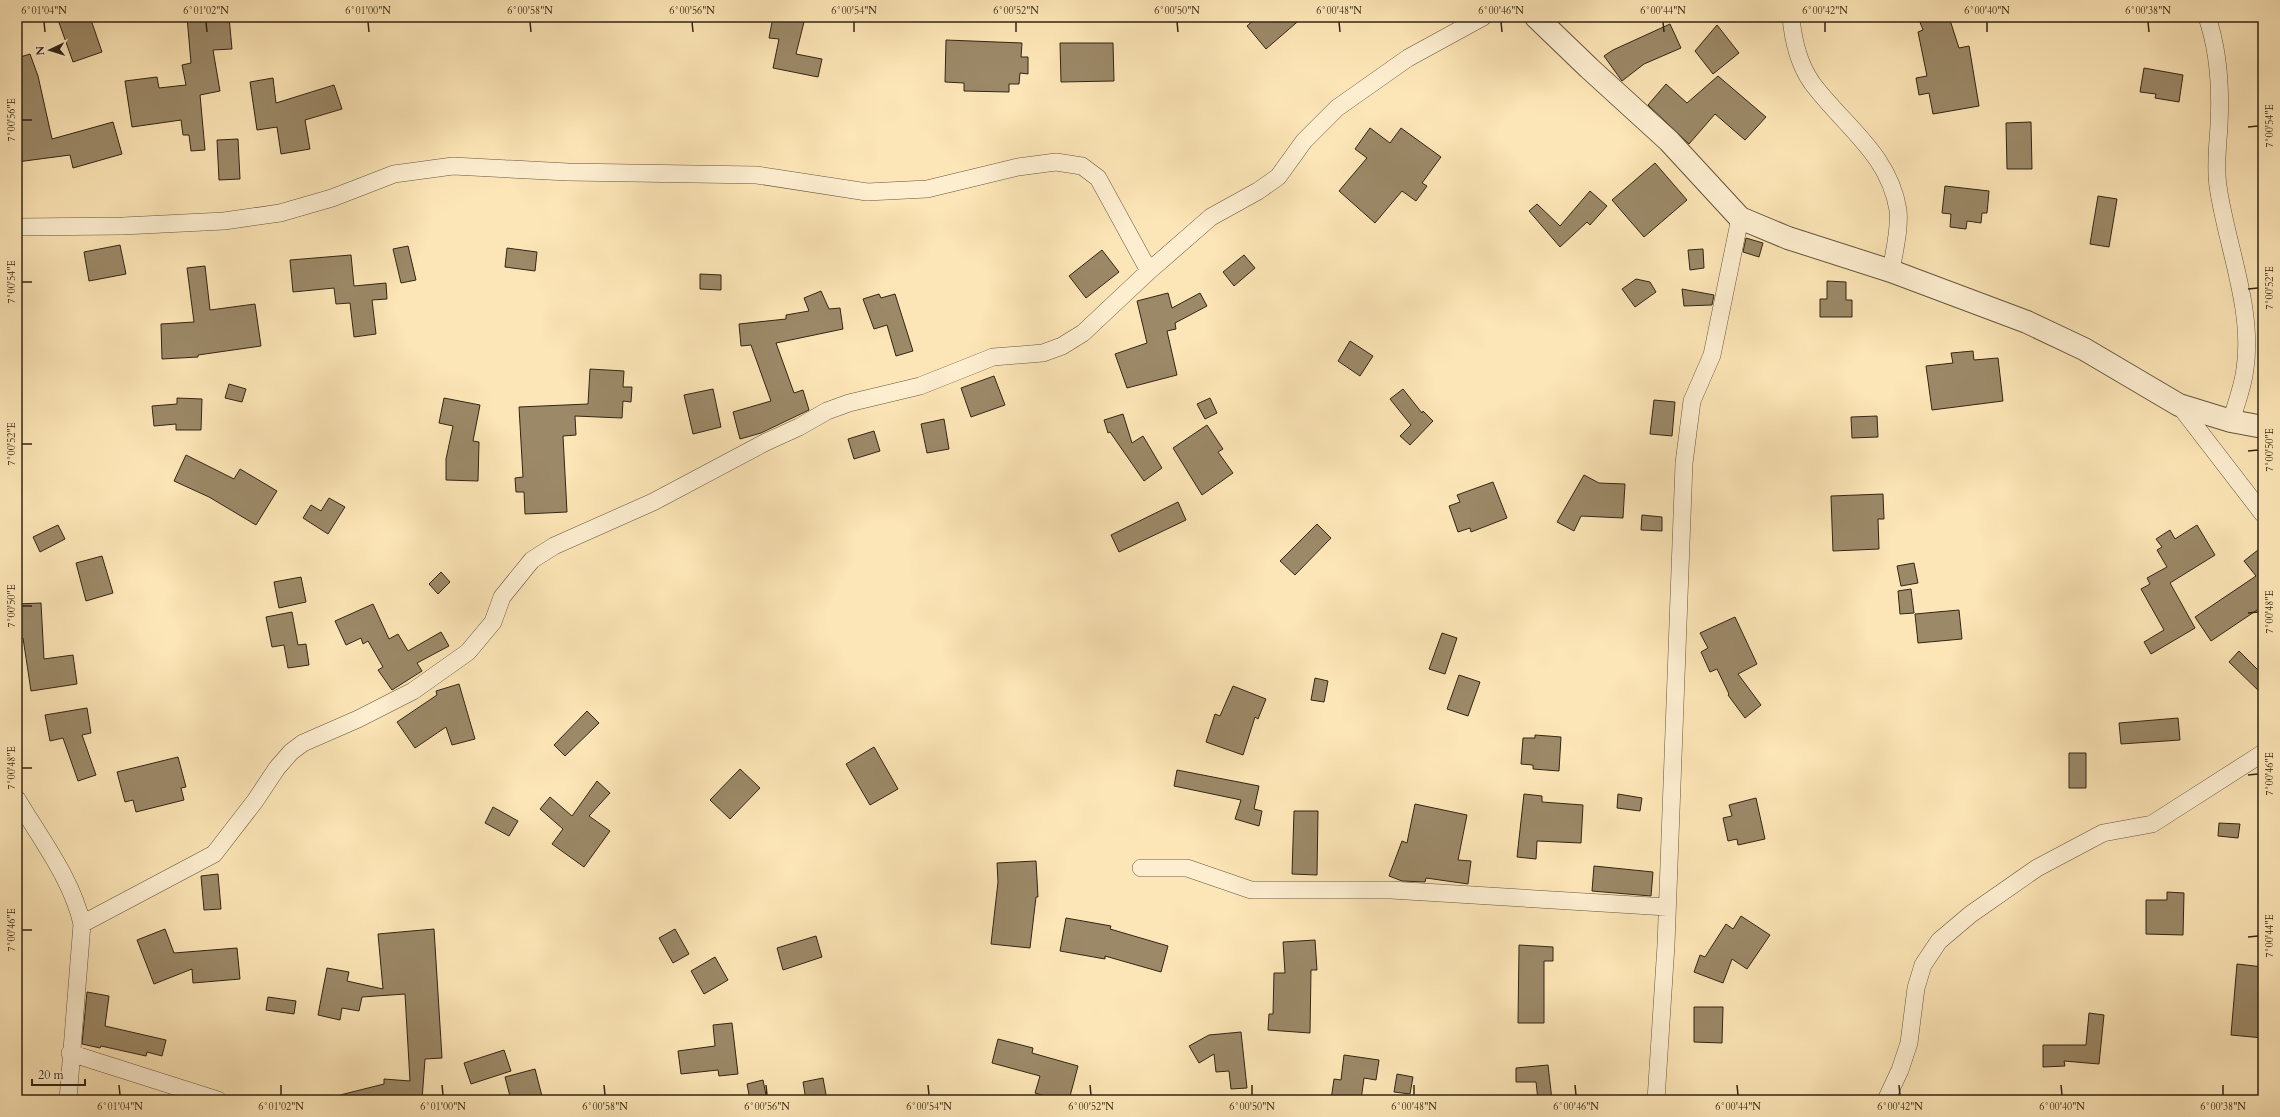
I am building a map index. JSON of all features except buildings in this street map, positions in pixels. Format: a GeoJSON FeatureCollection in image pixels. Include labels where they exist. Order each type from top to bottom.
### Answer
{"type":"FeatureCollection","features":[{"type":"Feature","properties":{"kind":"street"},"geometry":{"type":"LineString","coordinates":[[82,924],[214,854],[255,801],[277,768],[291,752],[303,743],[358,719],[413,691],[468,652],[490,626],[506,591],[532,560],[554,546],[653,502],[766,442],[799,427],[827,411],[849,403],[920,386],[993,357],[1042,353],[1062,346],[1083,333],[1149,271],[1211,217],[1258,191],[1278,177],[1304,141],[1337,108],[1408,58],[1483,17]]}},
{"type":"Feature","properties":{"kind":"street"},"geometry":{"type":"LineString","coordinates":[[1536,17],[1589,68],[1670,140],[1740,218],[1788,238],[1891,271],[2027,322],[2084,349],[2179,405],[2231,421],[2263,427]]}},
{"type":"Feature","properties":{"kind":"street"},"geometry":{"type":"LineString","coordinates":[[1791,17],[1792,37],[1798,55],[1812,82],[1874,152],[1890,180],[1898,211],[1897,235],[1891,271]]}},
{"type":"Feature","properties":{"kind":"street"},"geometry":{"type":"LineString","coordinates":[[2207,17],[2218,64],[2220,92],[2216,165],[2218,186],[2240,290],[2246,331],[2246,368],[2231,421]]}},
{"type":"Feature","properties":{"kind":"street"},"geometry":{"type":"LineString","coordinates":[[17,227],[123,226],[224,221],[280,213],[332,198],[394,174],[453,166],[568,172],[757,175],[867,192],[927,189],[1018,166],[1056,162],[1082,166],[1098,178],[1149,271]]}},
{"type":"Feature","properties":{"kind":"street"},"geometry":{"type":"LineString","coordinates":[[1656,1100],[1667,907],[1684,463],[1692,401],[1712,355],[1740,218]]}},
{"type":"Feature","properties":{"kind":"street"},"geometry":{"type":"LineString","coordinates":[[2179,405],[2263,514]]}},
{"type":"Feature","properties":{"kind":"street"},"geometry":{"type":"LineString","coordinates":[[1886,1100],[1900,1070],[1909,1043],[1916,988],[1923,965],[1939,941],[1971,914],[2037,868],[2103,833],[2152,824],[2263,753]]}},
{"type":"Feature","properties":{"kind":"street"},"geometry":{"type":"LineString","coordinates":[[17,798],[67,884],[78,908],[82,924],[70,1053],[68,1100]]}},
{"type":"Feature","properties":{"kind":"street"},"geometry":{"type":"LineString","coordinates":[[1141,868],[1187,868],[1251,890],[1391,890],[1667,907]]}},
{"type":"Feature","properties":{"kind":"street"},"geometry":{"type":"LineString","coordinates":[[70,1053],[218,1100]]}}]}
